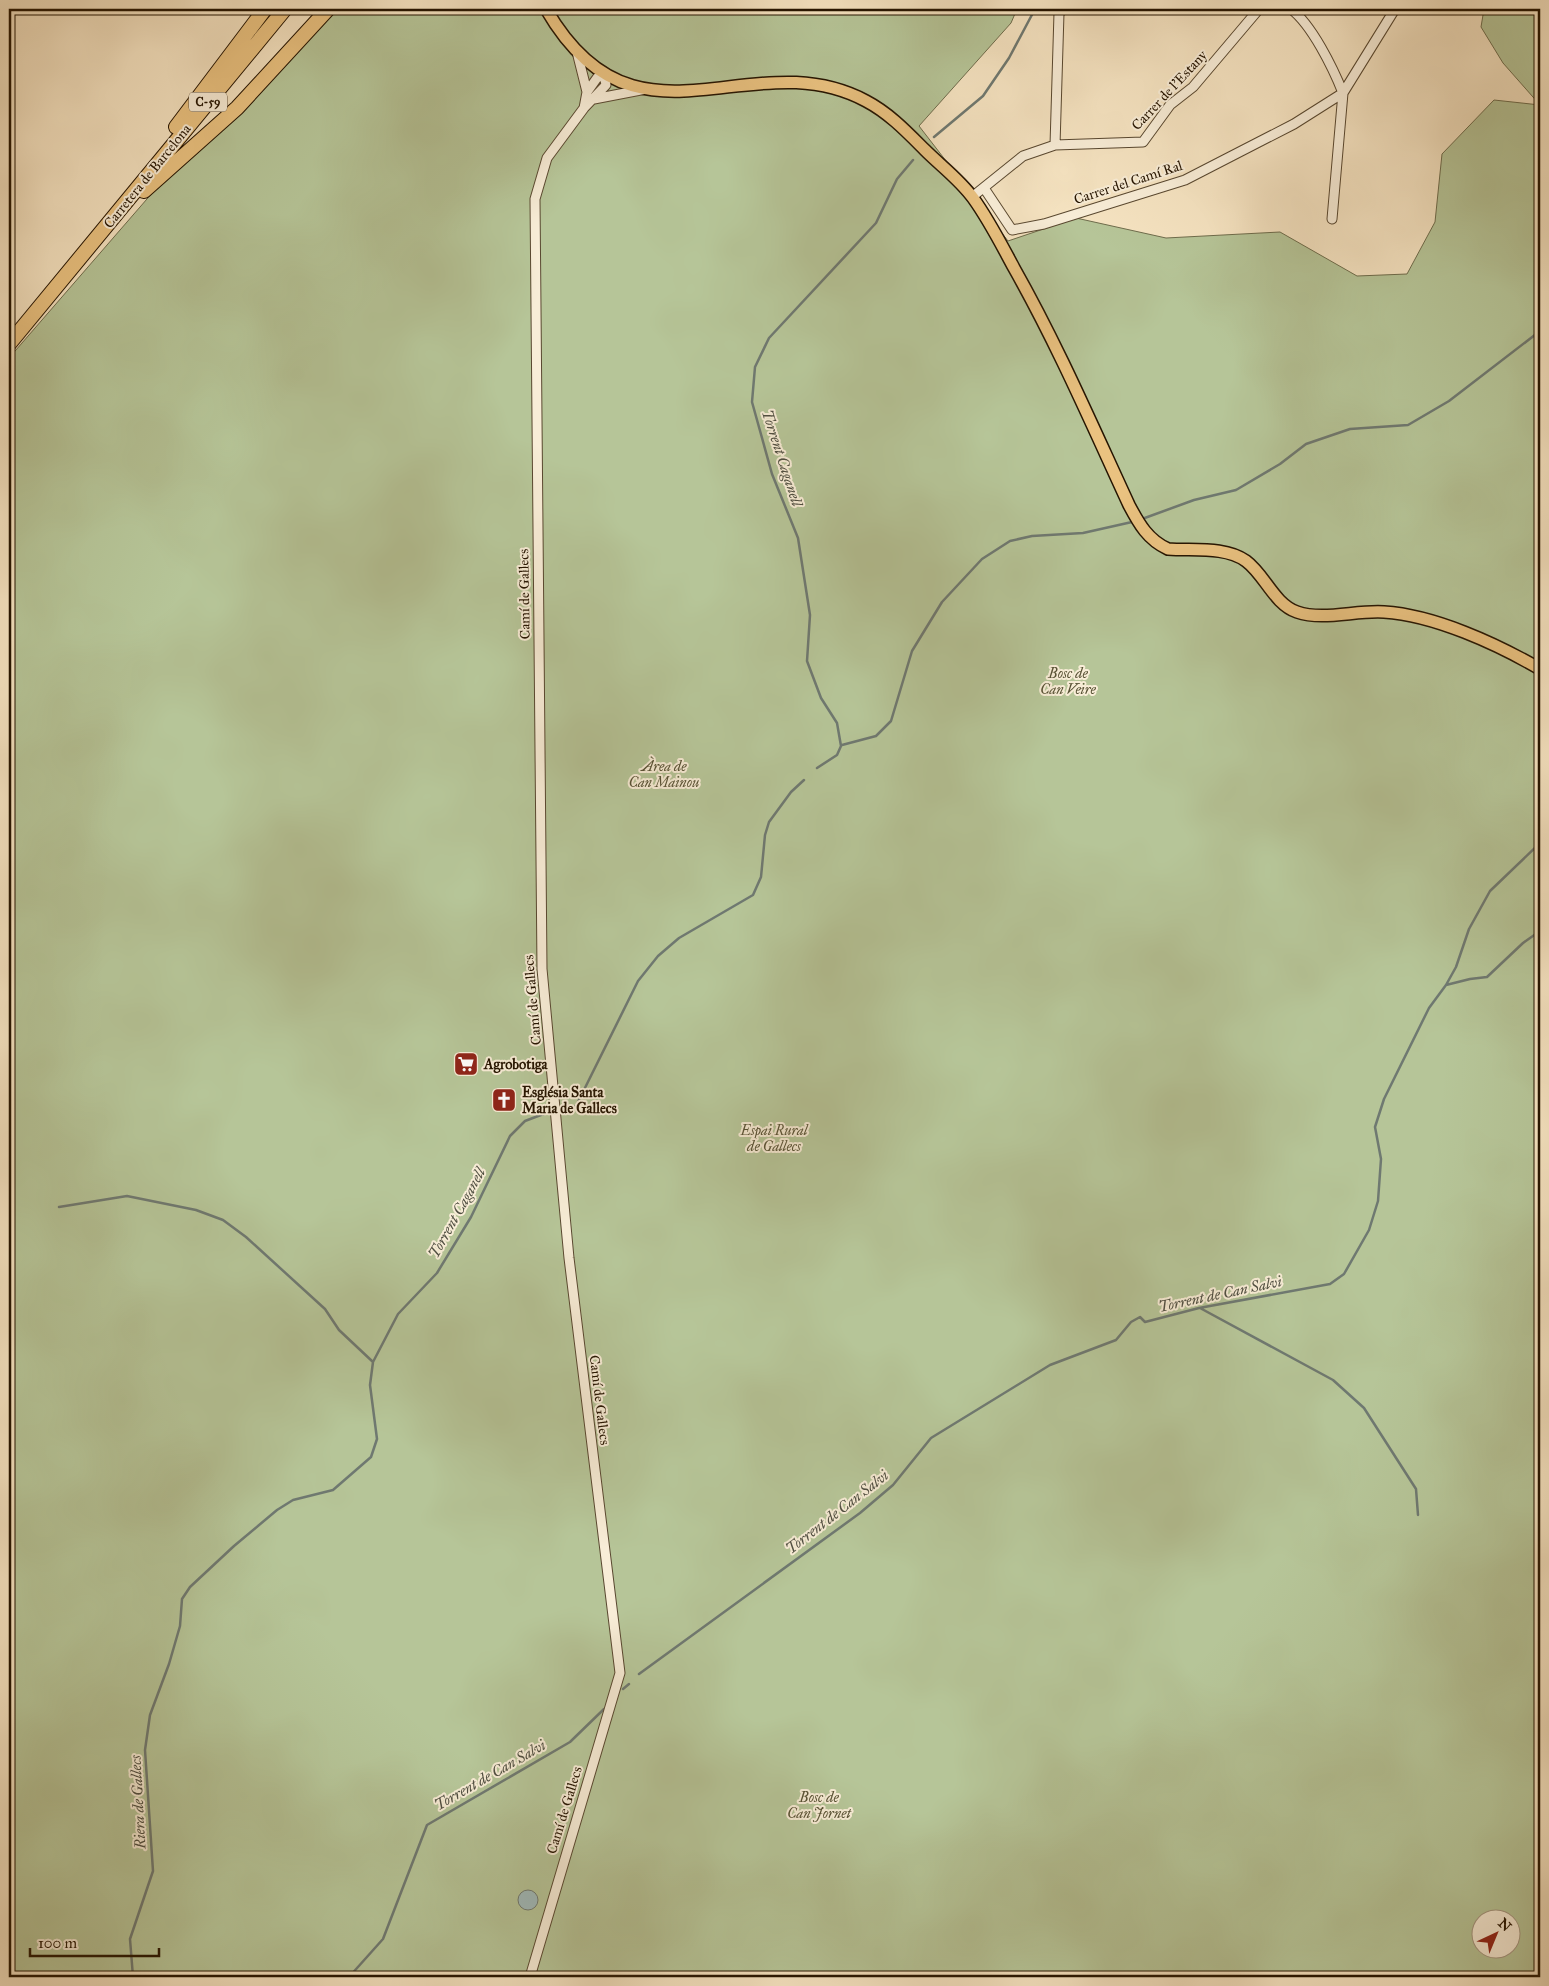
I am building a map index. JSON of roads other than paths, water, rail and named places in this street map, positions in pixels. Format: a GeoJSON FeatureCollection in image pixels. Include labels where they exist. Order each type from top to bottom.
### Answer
{"type":"FeatureCollection","features":[{"type":"Feature","properties":{"kind":"highway"},"geometry":{"type":"LineString","coordinates":[[132,195],[153,157],[265,9]]}},
{"type":"Feature","properties":{"kind":"highway","name":"Carretera de Barcelona"},"geometry":{"type":"LineString","coordinates":[[9,344],[285,9]]}},
{"type":"Feature","properties":{"kind":"highway"},"geometry":{"type":"LineString","coordinates":[[117,213],[138,197],[237,108],[328,9]]}},
{"type":"Feature","properties":{"kind":"main road"},"geometry":{"type":"LineString","coordinates":[[546,9],[577,52],[604,74],[646,89],[698,91],[782,82],[809,82],[844,91],[888,114],[972,197],[1046,324],[1128,505],[1139,524],[1153,540],[1168,549],[1228,553],[1245,560],[1282,602],[1296,612],[1309,615],[1381,612],[1418,618],[1471,636],[1540,669]]}},
{"type":"Feature","properties":{"kind":"street"},"geometry":{"type":"LineString","coordinates":[[1055,145],[1059,13],[1064,9]]}},
{"type":"Feature","properties":{"kind":"street","name":"Carrer de l'Estany"},"geometry":{"type":"LineString","coordinates":[[972,197],[1023,156],[1055,145],[1142,142],[1170,105],[1193,87],[1259,9]]}},
{"type":"Feature","properties":{"kind":"street"},"geometry":{"type":"LineString","coordinates":[[1291,9],[1302,17],[1338,80],[1343,93],[1332,219]]}},
{"type":"Feature","properties":{"kind":"street"},"geometry":{"type":"LineString","coordinates":[[1343,93],[1395,9]]}},
{"type":"Feature","properties":{"kind":"street","name":"Camí de Gallecs"},"geometry":{"type":"LineString","coordinates":[[577,52],[587,92],[584,108]]}},
{"type":"Feature","properties":{"kind":"street","name":"Camí de Gallecs"},"geometry":{"type":"LineString","coordinates":[[530,1977],[620,1673],[568,1258],[542,969],[535,199],[547,158],[584,108],[606,85],[604,74]]}},
{"type":"Feature","properties":{"kind":"street"},"geometry":{"type":"LineString","coordinates":[[587,92],[597,78],[604,74]]}},
{"type":"Feature","properties":{"kind":"street"},"geometry":{"type":"LineString","coordinates":[[594,99],[646,89]]}},
{"type":"Feature","properties":{"kind":"street","name":"Carrer del Camí Ral"},"geometry":{"type":"LineString","coordinates":[[984,188],[1012,230],[1044,224],[1185,180],[1294,124],[1343,93]]}},
{"type":"Feature","properties":{"kind":"water"},"geometry":{"type":"Polygon","coordinates":[[[528,1890],[535,1893],[538,1900],[535,1907],[528,1910],[521,1907],[518,1900],[521,1893],[528,1890]]]}},
{"type":"Feature","properties":{"kind":"waterway","name":"Torrent Caganell"},"geometry":{"type":"LineString","coordinates":[[934,137],[983,96],[1009,58],[1035,9]]}},
{"type":"Feature","properties":{"kind":"waterway","name":"Torrent Caganell"},"geometry":{"type":"LineString","coordinates":[[817,768],[837,755],[841,746],[837,723],[821,698],[807,661],[810,615],[798,538],[772,474],[752,402],[755,367],[769,338],[876,223],[897,179],[913,160]]}},
{"type":"Feature","properties":{"kind":"waterway"},"geometry":{"type":"LineString","coordinates":[[1142,519],[1194,500],[1236,490],[1280,464],[1306,444],[1350,429],[1408,425],[1449,401],[1540,331]]}},
{"type":"Feature","properties":{"kind":"waterway"},"geometry":{"type":"LineString","coordinates":[[842,745],[876,736],[891,721],[912,651],[942,602],[982,559],[1010,541],[1032,536],[1083,533],[1132,522]]}},
{"type":"Feature","properties":{"kind":"waterway","name":"Torrent Caganell"},"geometry":{"type":"LineString","coordinates":[[558,1109],[576,1106],[638,981],[658,956],[679,938],[753,895],[761,877],[765,835],[769,822],[791,792],[804,780]]}},
{"type":"Feature","properties":{"kind":"waterway","name":"Torrent de Can Salvi"},"geometry":{"type":"LineString","coordinates":[[639,1674],[860,1513],[893,1485],[931,1438],[1050,1365],[1116,1340],[1131,1322],[1140,1317],[1145,1322],[1199,1308],[1330,1284],[1344,1274],[1369,1230],[1378,1201],[1381,1159],[1375,1127],[1384,1099],[1429,1008],[1446,985],[1456,967],[1469,929],[1490,891],[1540,843]]}},
{"type":"Feature","properties":{"kind":"waterway"},"geometry":{"type":"LineString","coordinates":[[1446,985],[1487,977],[1523,943],[1540,931]]}},
{"type":"Feature","properties":{"kind":"waterway","name":"Torrent Caganell"},"geometry":{"type":"LineString","coordinates":[[133,1977],[130,1939],[153,1871],[145,1750],[150,1715],[169,1664],[180,1626],[182,1599],[190,1587],[234,1546],[277,1510],[293,1500],[333,1490],[371,1457],[377,1439],[370,1385],[373,1362],[398,1314],[437,1273],[471,1217],[510,1136],[525,1121],[554,1110]]}},
{"type":"Feature","properties":{"kind":"waterway"},"geometry":{"type":"LineString","coordinates":[[59,1207],[127,1196],[196,1210],[223,1220],[246,1237],[325,1309],[339,1330],[373,1362]]}},
{"type":"Feature","properties":{"kind":"waterway"},"geometry":{"type":"LineString","coordinates":[[1200,1308],[1333,1380],[1364,1408],[1416,1489],[1418,1515]]}},
{"type":"Feature","properties":{"kind":"waterway","name":"Torrent de Can Salvi"},"geometry":{"type":"LineString","coordinates":[[623,1689],[629,1684]]}},
{"type":"Feature","properties":{"kind":"waterway","name":"Torrent de Can Salvi"},"geometry":{"type":"LineString","coordinates":[[349,1977],[383,1939],[427,1825],[570,1742],[604,1709]]}},
{"type":"Feature","properties":{"kind":"place","name":"Agrobotiga"},"geometry":{"type":"Point","coordinates":[466,1064]}},
{"type":"Feature","properties":{"kind":"place","name":"Església Santa Maria de Gallecs"},"geometry":{"type":"Point","coordinates":[504,1100]}},
{"type":"Feature","properties":{"kind":"park label","name":"Bosc de Can Veire"},"geometry":{"type":"Point","coordinates":[1068,682]}},
{"type":"Feature","properties":{"kind":"park label","name":"Àrea de Can Mainou"},"geometry":{"type":"Point","coordinates":[664,774]}},
{"type":"Feature","properties":{"kind":"park label","name":"Espai Rural de Gallecs"},"geometry":{"type":"Point","coordinates":[774,1138]}},
{"type":"Feature","properties":{"kind":"park label","name":"Bosc de Can Jornet"},"geometry":{"type":"Point","coordinates":[819,1805]}},
{"type":"Feature","properties":{"kind":"water label","name":"Riera de Gallecs"},"geometry":{"type":"Point","coordinates":[138,1802]}}]}
